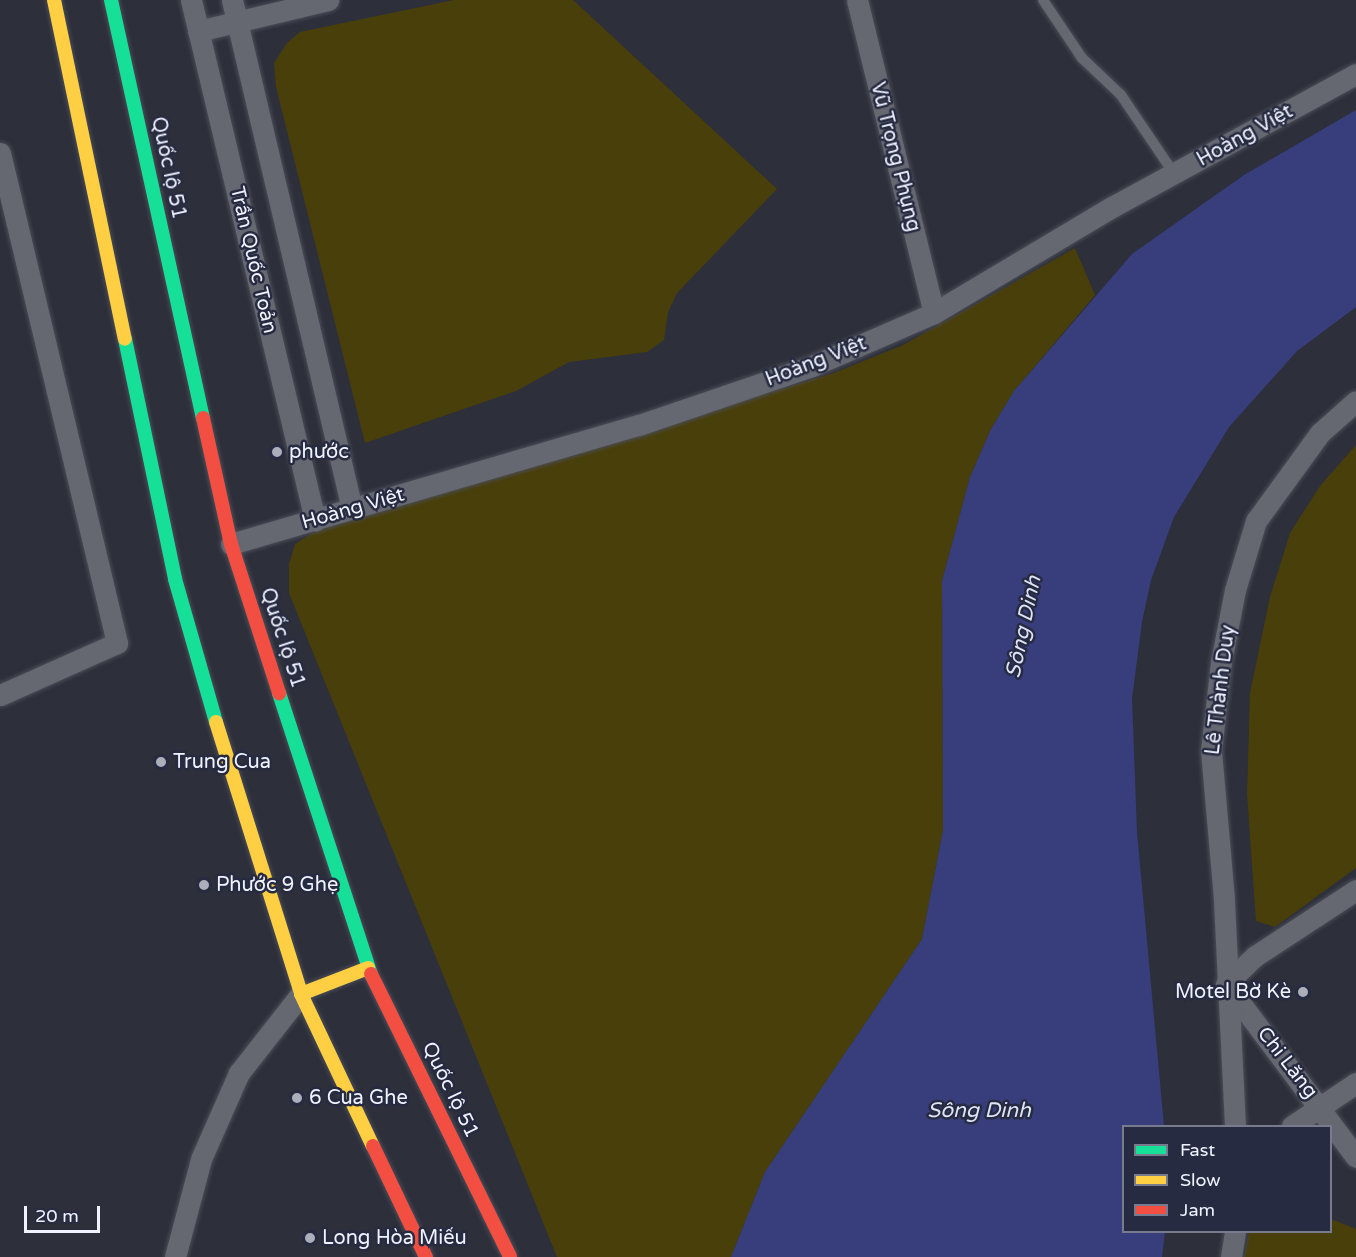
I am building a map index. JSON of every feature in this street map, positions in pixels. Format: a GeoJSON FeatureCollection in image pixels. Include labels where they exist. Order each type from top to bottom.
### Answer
{"type":"FeatureCollection","features":[{"type":"Feature","properties":{"kind":"highway"},"geometry":{"type":"LineString","coordinates":[[54,0],[175,579],[302,994],[426,1257]]}},
{"type":"Feature","properties":{"kind":"highway","name":"Quốc lộ 51"},"geometry":{"type":"LineString","coordinates":[[111,0],[231,544],[368,969],[510,1257]]}},
{"type":"Feature","properties":{"kind":"highway"},"geometry":{"type":"LineString","coordinates":[[302,994],[368,969]]}},
{"type":"Feature","properties":{"kind":"street","name":"Trần Quốc Toản"},"geometry":{"type":"LineString","coordinates":[[191,0],[315,520]]}},
{"type":"Feature","properties":{"kind":"street","name":"Trần Quốc Toản"},"geometry":{"type":"LineString","coordinates":[[232,0],[352,509]]}},
{"type":"Feature","properties":{"kind":"street"},"geometry":{"type":"LineString","coordinates":[[198,31],[328,0]]}},
{"type":"Feature","properties":{"kind":"street","name":"Vũ Trọng Phụng"},"geometry":{"type":"LineString","coordinates":[[857,0],[934,314]]}},
{"type":"Feature","properties":{"kind":"street","name":"Hoàng Việt"},"geometry":{"type":"LineString","coordinates":[[231,544],[650,421],[812,366],[934,314],[1112,207],[1176,175],[1356,74]]}},
{"type":"Feature","properties":{"kind":"street"},"geometry":{"type":"LineString","coordinates":[[0,153],[117,644],[0,695]]}},
{"type":"Feature","properties":{"kind":"street","name":"Lê Thành Duy"},"geometry":{"type":"LineString","coordinates":[[1235,1125],[1226,984],[1224,899],[1211,751],[1219,671],[1235,590],[1256,521],[1275,491],[1320,433],[1356,401]]}},
{"type":"Feature","properties":{"kind":"street"},"geometry":{"type":"LineString","coordinates":[[1226,984],[1255,956],[1356,890]]}},
{"type":"Feature","properties":{"kind":"street","name":"Chi Lăng"},"geometry":{"type":"LineString","coordinates":[[1226,984],[1321,1106],[1356,1156]]}},
{"type":"Feature","properties":{"kind":"street"},"geometry":{"type":"LineString","coordinates":[[175,1257],[201,1159],[238,1073],[302,994]]}},
{"type":"Feature","properties":{"kind":"street"},"geometry":{"type":"LineString","coordinates":[[1293,1125],[1356,1083]]}},
{"type":"Feature","properties":{"kind":"street"},"geometry":{"type":"LineString","coordinates":[[1231,1257],[1235,1233]]}},
{"type":"Feature","properties":{"kind":"lane"},"geometry":{"type":"LineString","coordinates":[[1043,0],[1082,58],[1121,95],[1176,175]]}},
{"type":"Feature","properties":{"kind":"shaded area"},"geometry":{"type":"Polygon","coordinates":[[[454,0],[573,0],[777,189],[677,293],[668,312],[664,340],[647,352],[569,362],[516,391],[365,443],[276,87],[274,63],[287,43],[300,32],[454,0]]]}},
{"type":"Feature","properties":{"kind":"shaded area"},"geometry":{"type":"Polygon","coordinates":[[[1075,248],[1095,295],[1014,391],[991,429],[970,477],[942,581],[943,830],[922,939],[765,1172],[731,1257],[557,1257],[289,593],[289,564],[295,544],[320,528],[834,373],[903,345],[1075,248]]]}},
{"type":"Feature","properties":{"kind":"shaded area"},"geometry":{"type":"Polygon","coordinates":[[[1356,445],[1356,868],[1275,927],[1256,921],[1247,794],[1250,693],[1270,597],[1290,533],[1320,486],[1356,445]]]}},
{"type":"Feature","properties":{"kind":"shaded area"},"geometry":{"type":"Polygon","coordinates":[[[1332,1219],[1356,1229],[1356,1257],[1244,1257],[1249,1233],[1332,1233],[1332,1219]]]}},
{"type":"Feature","properties":{"kind":"water","name":"Sông Dinh"},"geometry":{"type":"Polygon","coordinates":[[[1356,110],[1356,307],[1297,351],[1229,427],[1174,517],[1151,580],[1142,622],[1132,699],[1137,832],[1164,1125],[1122,1125],[1122,1233],[1165,1233],[1162,1257],[731,1257],[765,1172],[922,939],[943,830],[942,581],[970,477],[991,429],[1014,391],[1132,254],[1244,175],[1356,110]]]}},
{"type":"Feature","properties":{"kind":"traffic: fast"},"geometry":{"type":"LineString","coordinates":[[111,0],[203,418]]}},
{"type":"Feature","properties":{"kind":"traffic: fast"},"geometry":{"type":"LineString","coordinates":[[125,339],[175,579],[216,722]]}},
{"type":"Feature","properties":{"kind":"traffic: fast"},"geometry":{"type":"LineString","coordinates":[[279,693],[371,974]]}},
{"type":"Feature","properties":{"kind":"traffic: slow"},"geometry":{"type":"LineString","coordinates":[[54,0],[125,339]]}},
{"type":"Feature","properties":{"kind":"traffic: slow"},"geometry":{"type":"LineString","coordinates":[[216,722],[301,994],[373,1146]]}},
{"type":"Feature","properties":{"kind":"traffic: slow"},"geometry":{"type":"LineString","coordinates":[[301,994],[368,968]]}},
{"type":"Feature","properties":{"kind":"traffic: jam"},"geometry":{"type":"LineString","coordinates":[[203,418],[231,544],[279,693]]}},
{"type":"Feature","properties":{"kind":"traffic: jam"},"geometry":{"type":"LineString","coordinates":[[371,974],[510,1257]]}},
{"type":"Feature","properties":{"kind":"traffic: jam"},"geometry":{"type":"LineString","coordinates":[[373,1146],[426,1257]]}},
{"type":"Feature","properties":{"kind":"place","name":"phước"},"geometry":{"type":"Point","coordinates":[277,452]}},
{"type":"Feature","properties":{"kind":"place","name":"Trung Cua"},"geometry":{"type":"Point","coordinates":[161,762]}},
{"type":"Feature","properties":{"kind":"place","name":"Phước 9 Ghẹ"},"geometry":{"type":"Point","coordinates":[204,885]}},
{"type":"Feature","properties":{"kind":"place","name":"Motel Bờ Kè"},"geometry":{"type":"Point","coordinates":[1303,992]}},
{"type":"Feature","properties":{"kind":"place","name":"6 Cua Ghe"},"geometry":{"type":"Point","coordinates":[297,1098]}},
{"type":"Feature","properties":{"kind":"place","name":"Long Hòa Miếu"},"geometry":{"type":"Point","coordinates":[310,1238]}}]}
